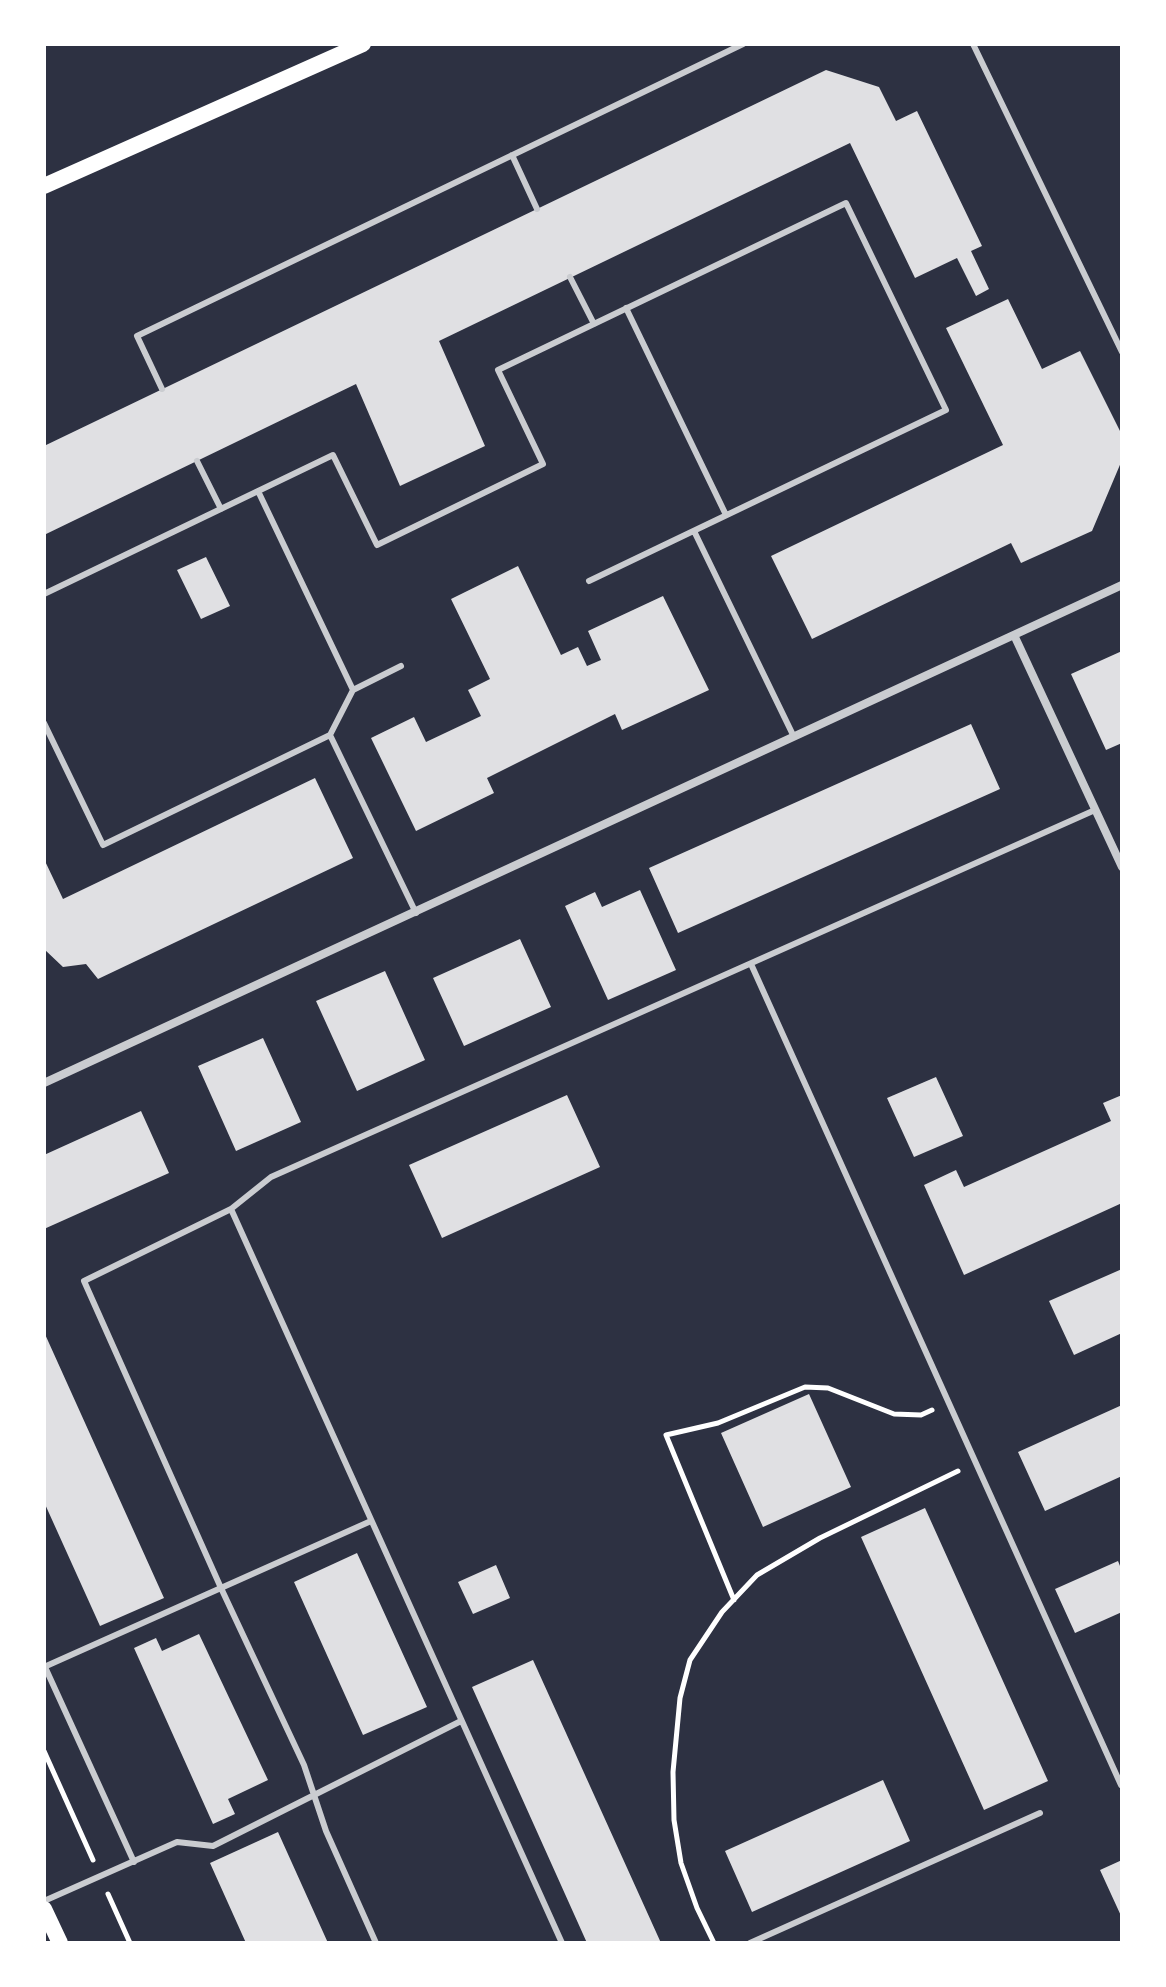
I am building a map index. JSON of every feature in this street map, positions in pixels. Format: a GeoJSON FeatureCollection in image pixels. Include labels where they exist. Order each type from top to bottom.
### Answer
{"type":"FeatureCollection","features":[{"type":"Feature","properties":{"kind":"main road"},"geometry":{"type":"LineString","coordinates":[[44,186],[363,44]]}},
{"type":"Feature","properties":{"kind":"main road"},"geometry":{"type":"LineString","coordinates":[[44,1909],[60,1943]]}},
{"type":"Feature","properties":{"kind":"street"},"geometry":{"type":"LineString","coordinates":[[44,1083],[1122,585]]}},
{"type":"Feature","properties":{"kind":"street"},"geometry":{"type":"LineString","coordinates":[[1014,635],[1122,867]]}},
{"type":"Feature","properties":{"kind":"lane"},"geometry":{"type":"LineString","coordinates":[[162,389],[137,336],[743,44]]}},
{"type":"Feature","properties":{"kind":"lane"},"geometry":{"type":"LineString","coordinates":[[973,44],[1122,352]]}},
{"type":"Feature","properties":{"kind":"lane"},"geometry":{"type":"LineString","coordinates":[[512,155],[537,209]]}},
{"type":"Feature","properties":{"kind":"lane"},"geometry":{"type":"LineString","coordinates":[[44,594],[333,455],[377,545],[543,464],[498,370],[846,203],[946,410],[589,581]]}},
{"type":"Feature","properties":{"kind":"lane"},"geometry":{"type":"LineString","coordinates":[[570,277],[594,324]]}},
{"type":"Feature","properties":{"kind":"lane"},"geometry":{"type":"LineString","coordinates":[[626,308],[726,515]]}},
{"type":"Feature","properties":{"kind":"lane"},"geometry":{"type":"LineString","coordinates":[[197,461],[221,509]]}},
{"type":"Feature","properties":{"kind":"lane"},"geometry":{"type":"LineString","coordinates":[[258,491],[353,690]]}},
{"type":"Feature","properties":{"kind":"lane"},"geometry":{"type":"LineString","coordinates":[[694,531],[794,737]]}},
{"type":"Feature","properties":{"kind":"lane"},"geometry":{"type":"LineString","coordinates":[[44,723],[103,845],[330,735],[353,690],[401,666]]}},
{"type":"Feature","properties":{"kind":"lane"},"geometry":{"type":"LineString","coordinates":[[330,735],[416,913]]}},
{"type":"Feature","properties":{"kind":"lane"},"geometry":{"type":"LineString","coordinates":[[376,1943],[326,1831],[316,1795],[84,1281],[231,1209],[271,1177],[1095,810]]}},
{"type":"Feature","properties":{"kind":"lane"},"geometry":{"type":"LineString","coordinates":[[751,964],[1121,1785]]}},
{"type":"Feature","properties":{"kind":"lane"},"geometry":{"type":"LineString","coordinates":[[231,1209],[562,1943]]}},
{"type":"Feature","properties":{"kind":"lane"},"geometry":{"type":"LineString","coordinates":[[134,1862],[44,1667],[371,1521]]}},
{"type":"Feature","properties":{"kind":"lane"},"geometry":{"type":"LineString","coordinates":[[44,1901],[177,1842],[213,1846],[461,1721]]}},
{"type":"Feature","properties":{"kind":"lane"},"geometry":{"type":"LineString","coordinates":[[750,1943],[1040,1813]]}},
{"type":"Feature","properties":{"kind":"path"},"geometry":{"type":"LineString","coordinates":[[734,1600],[666,1435],[718,1423],[805,1387],[828,1388],[894,1414],[921,1415],[949,1403]]}},
{"type":"Feature","properties":{"kind":"path"},"geometry":{"type":"LineString","coordinates":[[714,1943],[681,1863],[674,1820],[673,1772],[680,1698],[690,1660],[722,1612],[757,1575],[820,1538],[976,1463]]}},
{"type":"Feature","properties":{"kind":"path"},"geometry":{"type":"LineString","coordinates":[[44,1751],[130,1943]]}},
{"type":"Feature","properties":{"kind":"building"},"geometry":{"type":"Polygon","coordinates":[[[826,70],[879,87],[896,121],[917,111],[982,246],[971,251],[989,289],[976,296],[957,258],[915,278],[850,143],[439,341],[485,446],[400,486],[356,384],[44,535],[44,446],[826,70]]]}},
{"type":"Feature","properties":{"kind":"building"},"geometry":{"type":"Polygon","coordinates":[[[1008,299],[1042,369],[1080,351],[1122,435],[1122,460],[1092,531],[1021,563],[1011,543],[812,639],[771,556],[1003,445],[946,328],[1008,299]]]}},
{"type":"Feature","properties":{"kind":"building"},"geometry":{"type":"Polygon","coordinates":[[[206,557],[230,606],[201,619],[177,570],[206,557]]]}},
{"type":"Feature","properties":{"kind":"building"},"geometry":{"type":"Polygon","coordinates":[[[518,566],[561,655],[578,647],[587,666],[601,660],[588,631],[663,596],[709,690],[622,730],[615,714],[487,778],[494,793],[416,831],[371,738],[414,717],[426,742],[481,716],[468,690],[490,679],[451,599],[518,566]]]}},
{"type":"Feature","properties":{"kind":"building"},"geometry":{"type":"Polygon","coordinates":[[[1122,651],[1122,743],[1106,750],[1071,674],[1122,651]]]}},
{"type":"Feature","properties":{"kind":"building"},"geometry":{"type":"Polygon","coordinates":[[[971,724],[1000,789],[678,933],[649,868],[971,724]]]}},
{"type":"Feature","properties":{"kind":"building"},"geometry":{"type":"Polygon","coordinates":[[[315,778],[353,858],[98,979],[86,964],[63,967],[44,949],[44,859],[63,899],[315,778]]]}},
{"type":"Feature","properties":{"kind":"building"},"geometry":{"type":"Polygon","coordinates":[[[640,890],[676,970],[608,1000],[565,906],[595,892],[602,907],[640,890]]]}},
{"type":"Feature","properties":{"kind":"building"},"geometry":{"type":"Polygon","coordinates":[[[520,939],[551,1007],[464,1046],[433,978],[520,939]]]}},
{"type":"Feature","properties":{"kind":"building"},"geometry":{"type":"Polygon","coordinates":[[[385,971],[425,1060],[357,1091],[316,1001],[385,971]]]}},
{"type":"Feature","properties":{"kind":"building"},"geometry":{"type":"Polygon","coordinates":[[[263,1038],[301,1122],[236,1151],[198,1066],[263,1038]]]}},
{"type":"Feature","properties":{"kind":"building"},"geometry":{"type":"Polygon","coordinates":[[[936,1077],[963,1136],[914,1157],[887,1098],[936,1077]]]}},
{"type":"Feature","properties":{"kind":"building"},"geometry":{"type":"Polygon","coordinates":[[[567,1095],[600,1167],[442,1238],[409,1165],[567,1095]]]}},
{"type":"Feature","properties":{"kind":"building"},"geometry":{"type":"Polygon","coordinates":[[[1122,1095],[1122,1203],[964,1275],[924,1185],[956,1170],[964,1187],[1111,1121],[1103,1103],[1122,1095]]]}},
{"type":"Feature","properties":{"kind":"building"},"geometry":{"type":"Polygon","coordinates":[[[141,1111],[169,1173],[44,1229],[44,1155],[141,1111]]]}},
{"type":"Feature","properties":{"kind":"building"},"geometry":{"type":"Polygon","coordinates":[[[1122,1269],[1122,1333],[1074,1355],[1049,1301],[1122,1269]]]}},
{"type":"Feature","properties":{"kind":"building"},"geometry":{"type":"Polygon","coordinates":[[[44,1332],[164,1598],[100,1626],[44,1502],[44,1332]]]}},
{"type":"Feature","properties":{"kind":"building"},"geometry":{"type":"Polygon","coordinates":[[[809,1394],[851,1487],[763,1527],[721,1433],[809,1394]]]}},
{"type":"Feature","properties":{"kind":"building"},"geometry":{"type":"Polygon","coordinates":[[[1122,1405],[1122,1476],[1045,1511],[1018,1452],[1122,1405]]]}},
{"type":"Feature","properties":{"kind":"building"},"geometry":{"type":"Polygon","coordinates":[[[925,1508],[1048,1781],[984,1810],[861,1537],[925,1508]]]}},
{"type":"Feature","properties":{"kind":"building"},"geometry":{"type":"Polygon","coordinates":[[[357,1553],[427,1707],[363,1735],[294,1582],[357,1553]]]}},
{"type":"Feature","properties":{"kind":"building"},"geometry":{"type":"Polygon","coordinates":[[[1118,1561],[1122,1571],[1122,1612],[1075,1633],[1055,1589],[1118,1561]]]}},
{"type":"Feature","properties":{"kind":"building"},"geometry":{"type":"Polygon","coordinates":[[[496,1565],[510,1598],[473,1614],[458,1582],[496,1565]]]}},
{"type":"Feature","properties":{"kind":"building"},"geometry":{"type":"Polygon","coordinates":[[[199,1634],[268,1780],[228,1799],[235,1814],[213,1824],[134,1648],[156,1638],[162,1651],[199,1634]]]}},
{"type":"Feature","properties":{"kind":"building"},"geometry":{"type":"Polygon","coordinates":[[[533,1660],[661,1943],[587,1943],[472,1687],[533,1660]]]}},
{"type":"Feature","properties":{"kind":"building"},"geometry":{"type":"Polygon","coordinates":[[[883,1780],[910,1841],[752,1912],[725,1851],[883,1780]]]}},
{"type":"Feature","properties":{"kind":"building"},"geometry":{"type":"Polygon","coordinates":[[[278,1832],[328,1943],[246,1943],[210,1863],[278,1832]]]}},
{"type":"Feature","properties":{"kind":"building"},"geometry":{"type":"Polygon","coordinates":[[[1122,1860],[1122,1918],[1100,1870],[1122,1860]]]}}]}
